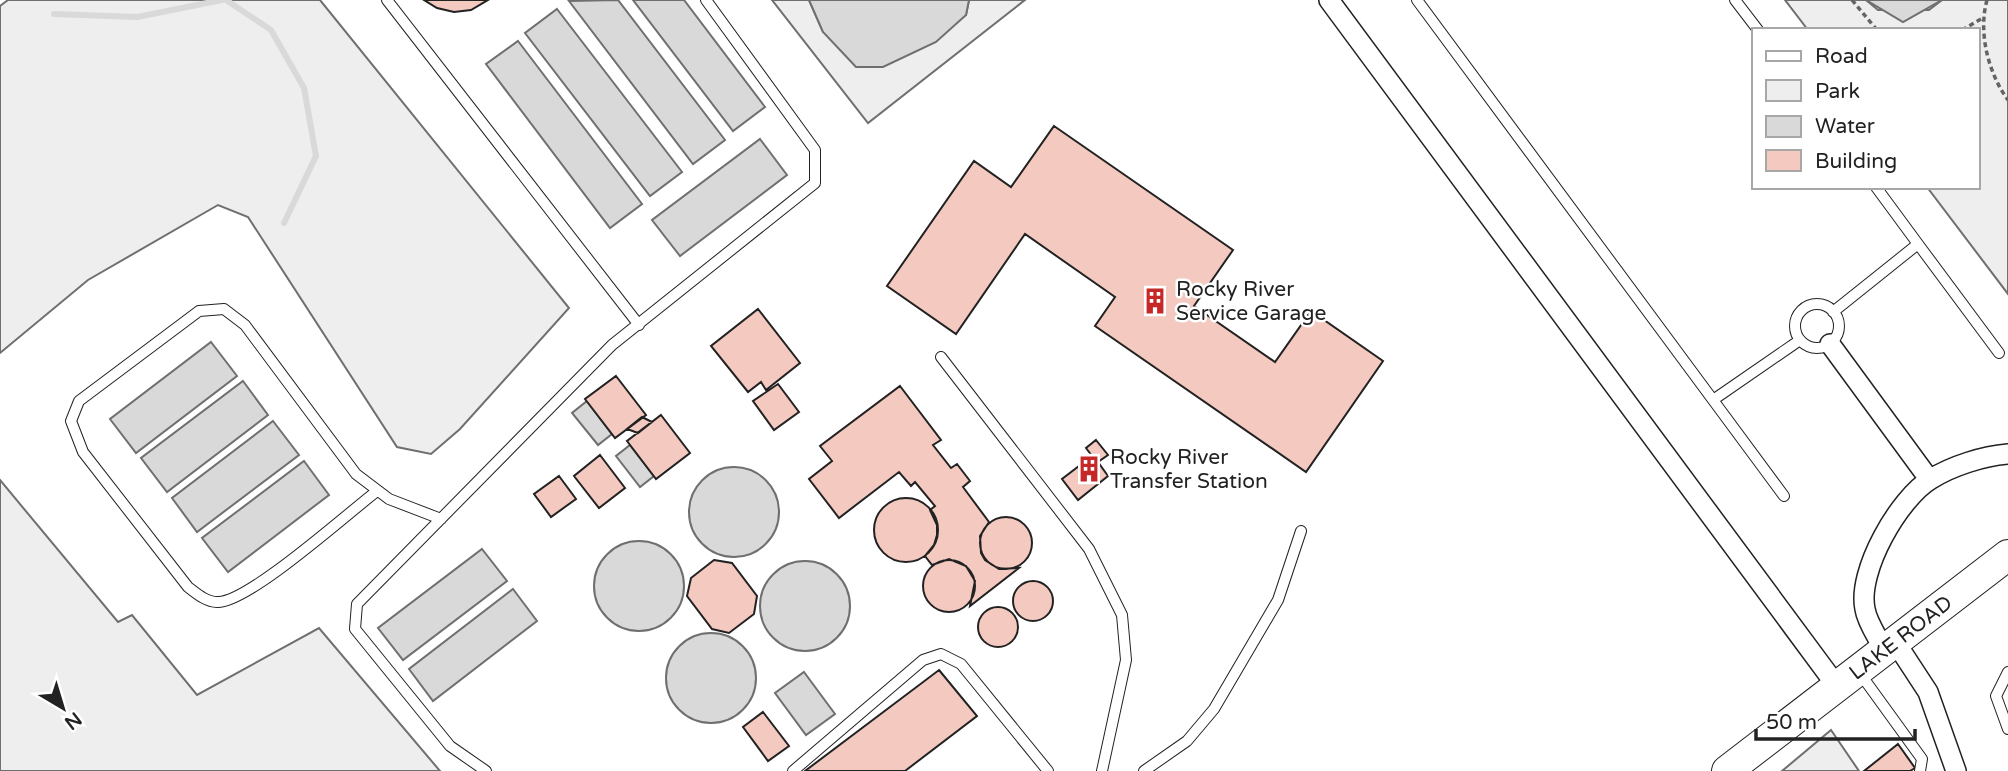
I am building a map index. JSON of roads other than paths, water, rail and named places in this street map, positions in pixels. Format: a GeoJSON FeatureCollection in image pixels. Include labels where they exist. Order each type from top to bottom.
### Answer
{"type":"FeatureCollection","features":[{"type":"Feature","properties":{"kind":"main road","name":"LAKE ROAD"},"geometry":{"type":"LineString","coordinates":[[1727,771],[1889,644],[2006,560]]}},
{"type":"Feature","properties":{"kind":"street"},"geometry":{"type":"LineString","coordinates":[[1329,0],[1846,677]]}},
{"type":"Feature","properties":{"kind":"street"},"geometry":{"type":"LineString","coordinates":[[1830,344],[1929,479]]}},
{"type":"Feature","properties":{"kind":"street"},"geometry":{"type":"LineString","coordinates":[[1956,771],[1928,692],[1865,611],[1863,589],[1869,565],[1883,536],[1929,479],[1962,465],[2008,454]]}},
{"type":"Feature","properties":{"kind":"lane"},"geometry":{"type":"LineString","coordinates":[[387,0],[639,325]]}},
{"type":"Feature","properties":{"kind":"lane"},"geometry":{"type":"LineString","coordinates":[[486,771],[450,746],[355,629],[357,604],[612,345],[815,183],[815,150],[706,0]]}},
{"type":"Feature","properties":{"kind":"lane"},"geometry":{"type":"LineString","coordinates":[[1418,0],[1784,496]]}},
{"type":"Feature","properties":{"kind":"lane"},"geometry":{"type":"LineString","coordinates":[[1735,0],[1756,28]]}},
{"type":"Feature","properties":{"kind":"lane"},"geometry":{"type":"LineString","coordinates":[[1877,189],[1999,353]]}},
{"type":"Feature","properties":{"kind":"lane"},"geometry":{"type":"LineString","coordinates":[[1833,312],[1918,244]]}},
{"type":"Feature","properties":{"kind":"lane"},"geometry":{"type":"LineString","coordinates":[[1816,304],[1833,312],[1839,327],[1830,344],[1815,348],[1800,340],[1795,323],[1802,310],[1816,304]]}},
{"type":"Feature","properties":{"kind":"lane"},"geometry":{"type":"LineString","coordinates":[[377,491],[246,593],[219,603],[209,601],[188,587],[83,452],[71,421],[79,401],[199,311],[224,309],[245,325],[356,474],[377,491],[441,519]]}},
{"type":"Feature","properties":{"kind":"lane"},"geometry":{"type":"LineString","coordinates":[[1713,400],[1800,340]]}},
{"type":"Feature","properties":{"kind":"lane"},"geometry":{"type":"LineString","coordinates":[[941,357],[1089,549],[1122,615],[1126,660],[1102,771]]}},
{"type":"Feature","properties":{"kind":"lane"},"geometry":{"type":"LineString","coordinates":[[1144,771],[1186,741],[1214,709],[1278,600],[1301,531]]}},
{"type":"Feature","properties":{"kind":"lane"},"geometry":{"type":"LineString","coordinates":[[793,771],[923,660],[941,654],[961,664],[1048,771]]}},
{"type":"Feature","properties":{"kind":"lane"},"geometry":{"type":"LineString","coordinates":[[2008,672],[1996,696],[2008,729]]}},
{"type":"Feature","properties":{"kind":"lane"},"geometry":{"type":"LineString","coordinates":[[1846,677],[1922,759],[1920,771]]}},
{"type":"Feature","properties":{"kind":"water"},"geometry":{"type":"Polygon","coordinates":[[[618,0],[725,140],[693,164],[569,1],[618,0]]]}},
{"type":"Feature","properties":{"kind":"water"},"geometry":{"type":"Polygon","coordinates":[[[633,0],[684,0],[765,107],[733,131],[633,0]]]}},
{"type":"Feature","properties":{"kind":"water"},"geometry":{"type":"Polygon","coordinates":[[[809,0],[969,0],[966,15],[936,42],[883,67],[856,67],[823,32],[809,0]]]}},
{"type":"Feature","properties":{"kind":"water"},"geometry":{"type":"Polygon","coordinates":[[[1866,0],[1942,0],[1903,22],[1866,0]]]}},
{"type":"Feature","properties":{"kind":"water"},"geometry":{"type":"Polygon","coordinates":[[[557,9],[682,172],[650,196],[525,33],[557,9]]]}},
{"type":"Feature","properties":{"kind":"water"},"geometry":{"type":"Polygon","coordinates":[[[518,41],[642,204],[610,228],[486,64],[518,41]]]}},
{"type":"Feature","properties":{"kind":"water"},"geometry":{"type":"Polygon","coordinates":[[[760,139],[787,175],[680,256],[652,220],[760,139]]]}},
{"type":"Feature","properties":{"kind":"water"},"geometry":{"type":"Polygon","coordinates":[[[211,342],[237,376],[136,453],[110,419],[211,342]]]}},
{"type":"Feature","properties":{"kind":"water"},"geometry":{"type":"Polygon","coordinates":[[[243,381],[268,415],[167,492],[141,458],[243,381]]]}},
{"type":"Feature","properties":{"kind":"water"},"geometry":{"type":"Polygon","coordinates":[[[587,401],[612,434],[598,445],[572,413],[587,401]]]}},
{"type":"Feature","properties":{"kind":"water"},"geometry":{"type":"Polygon","coordinates":[[[273,421],[299,455],[197,532],[172,498],[273,421]]]}},
{"type":"Feature","properties":{"kind":"water"},"geometry":{"type":"Polygon","coordinates":[[[630,445],[654,476],[640,487],[616,456],[630,445]]]}},
{"type":"Feature","properties":{"kind":"water"},"geometry":{"type":"Polygon","coordinates":[[[304,461],[329,495],[228,572],[202,538],[304,461]]]}},
{"type":"Feature","properties":{"kind":"water"},"geometry":{"type":"Polygon","coordinates":[[[734,467],[751,470],[766,480],[776,495],[779,512],[776,529],[766,544],[751,554],[734,557],[717,554],[702,544],[692,529],[689,512],[692,495],[702,480],[717,470],[734,467]]]}},
{"type":"Feature","properties":{"kind":"water"},"geometry":{"type":"Polygon","coordinates":[[[639,541],[656,544],[671,554],[681,569],[684,586],[681,603],[671,618],[656,628],[639,631],[622,628],[607,618],[597,603],[594,586],[597,569],[607,554],[622,544],[639,541]]]}},
{"type":"Feature","properties":{"kind":"water"},"geometry":{"type":"Polygon","coordinates":[[[482,549],[507,581],[403,660],[378,628],[482,549]]]}},
{"type":"Feature","properties":{"kind":"water"},"geometry":{"type":"Polygon","coordinates":[[[805,561],[822,564],[837,574],[847,589],[850,606],[847,623],[837,638],[822,648],[805,651],[788,648],[773,638],[763,623],[760,606],[763,589],[773,574],[788,564],[805,561]]]}},
{"type":"Feature","properties":{"kind":"water"},"geometry":{"type":"Polygon","coordinates":[[[513,589],[537,621],[433,701],[409,669],[513,589]]]}},
{"type":"Feature","properties":{"kind":"water"},"geometry":{"type":"Polygon","coordinates":[[[711,633],[728,636],[743,646],[753,661],[756,678],[753,695],[743,710],[728,720],[711,723],[694,720],[679,710],[669,695],[666,678],[669,661],[679,646],[694,636],[711,633]]]}},
{"type":"Feature","properties":{"kind":"water"},"geometry":{"type":"Polygon","coordinates":[[[804,672],[835,714],[806,735],[775,693],[804,672]]]}},
{"type":"Feature","properties":{"kind":"waterway"},"geometry":{"type":"LineString","coordinates":[[54,14],[137,17],[222,0]]}},
{"type":"Feature","properties":{"kind":"waterway"},"geometry":{"type":"LineString","coordinates":[[226,0],[271,30],[304,88],[316,156],[284,223]]}},
{"type":"Feature","properties":{"kind":"place","name":"Rocky River Service Garage"},"geometry":{"type":"Point","coordinates":[1155,301]}},
{"type":"Feature","properties":{"kind":"place","name":"Rocky River Transfer Station"},"geometry":{"type":"Point","coordinates":[1089,469]}}]}
